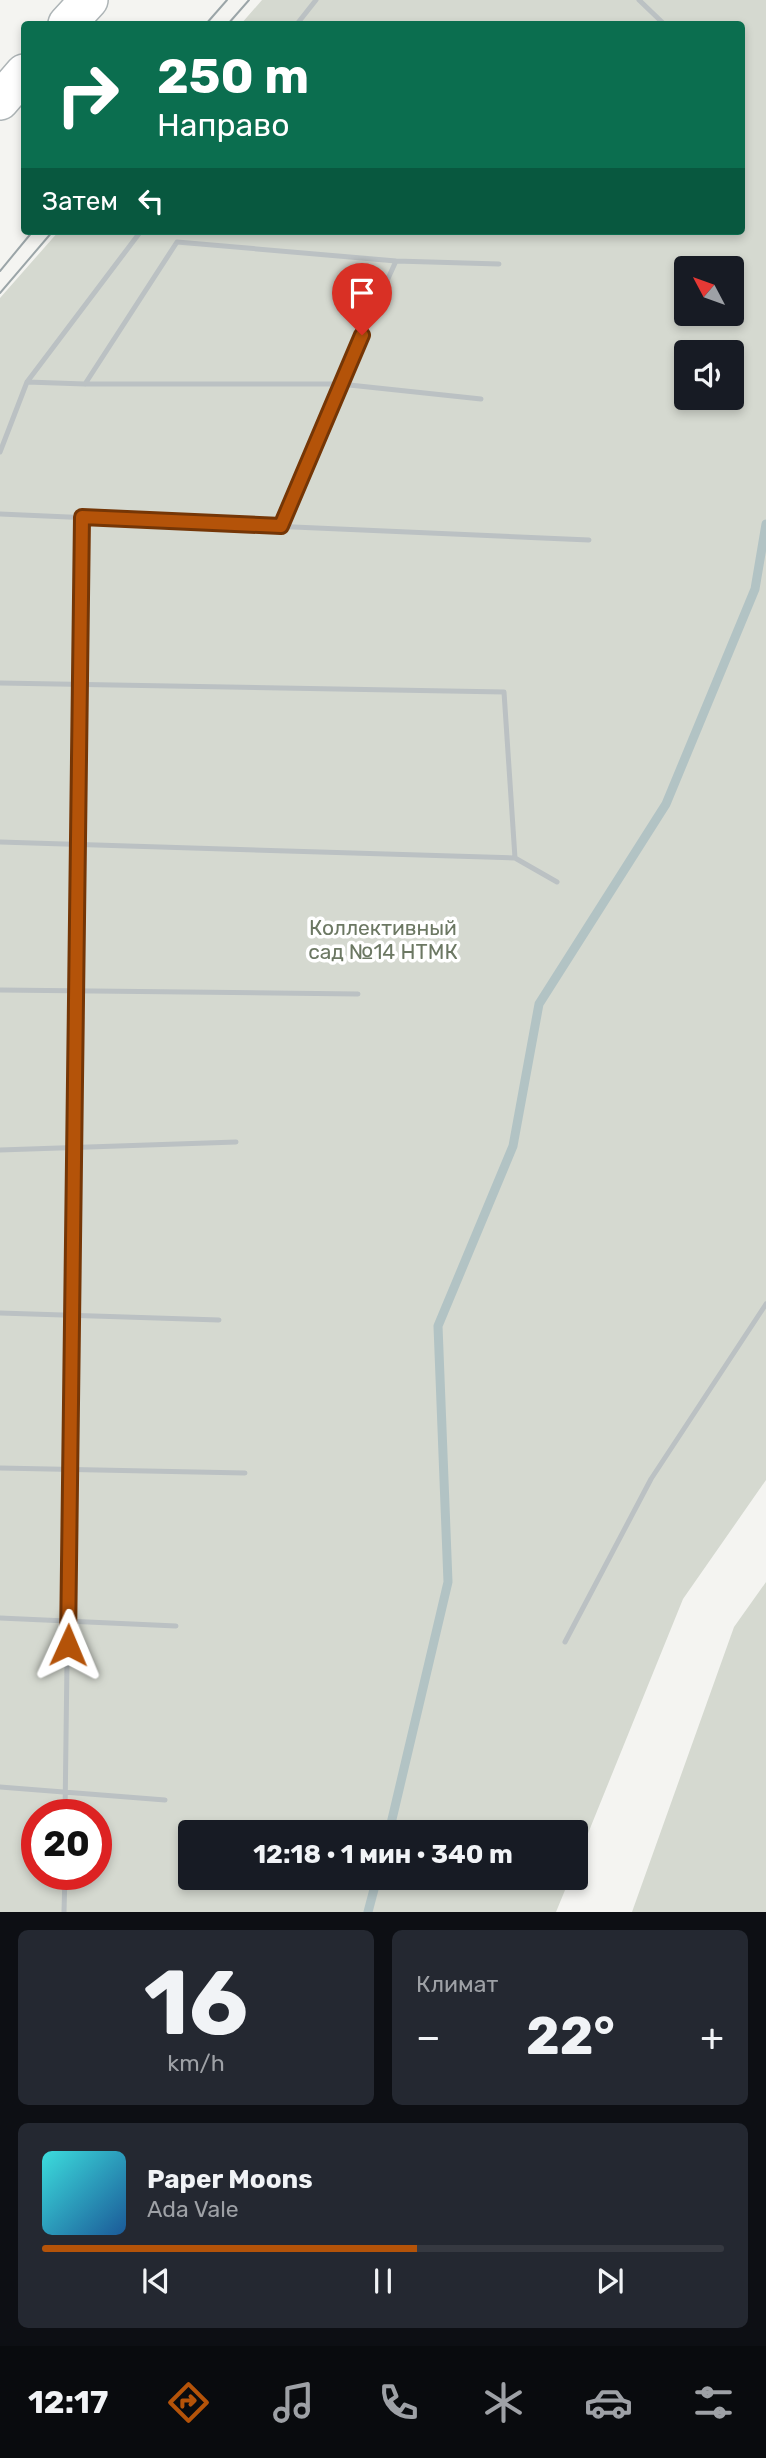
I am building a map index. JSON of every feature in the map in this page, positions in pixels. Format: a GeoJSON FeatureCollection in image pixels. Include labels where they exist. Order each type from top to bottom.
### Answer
{"type":"FeatureCollection","features":[{"type":"Feature","properties":{"kind":"main road"},"geometry":{"type":"LineString","coordinates":[[70,21],[89,0]]}},
{"type":"Feature","properties":{"kind":"main road"},"geometry":{"type":"LineString","coordinates":[[0,101],[21,76]]}},
{"type":"Feature","properties":{"kind":"lane"},"geometry":{"type":"LineString","coordinates":[[299,21],[316,0]]}},
{"type":"Feature","properties":{"kind":"lane"},"geometry":{"type":"LineString","coordinates":[[639,0],[661,21]]}},
{"type":"Feature","properties":{"kind":"lane"},"geometry":{"type":"LineString","coordinates":[[0,452],[27,382],[138,235]]}},
{"type":"Feature","properties":{"kind":"lane"},"geometry":{"type":"LineString","coordinates":[[85,384],[177,242],[396,261],[499,264]]}},
{"type":"Feature","properties":{"kind":"lane"},"geometry":{"type":"LineString","coordinates":[[281,526],[340,384],[396,261]]}},
{"type":"Feature","properties":{"kind":"lane"},"geometry":{"type":"LineString","coordinates":[[27,382],[340,384],[481,399]]}},
{"type":"Feature","properties":{"kind":"lane"},"geometry":{"type":"LineString","coordinates":[[0,514],[589,540]]}},
{"type":"Feature","properties":{"kind":"lane"},"geometry":{"type":"LineString","coordinates":[[66,1799],[82,517]]}},
{"type":"Feature","properties":{"kind":"lane"},"geometry":{"type":"LineString","coordinates":[[0,683],[504,692],[516,858]]}},
{"type":"Feature","properties":{"kind":"lane"},"geometry":{"type":"LineString","coordinates":[[0,842],[516,858],[557,882]]}},
{"type":"Feature","properties":{"kind":"lane"},"geometry":{"type":"LineString","coordinates":[[0,989],[358,994]]}},
{"type":"Feature","properties":{"kind":"lane"},"geometry":{"type":"LineString","coordinates":[[0,1150],[236,1142]]}},
{"type":"Feature","properties":{"kind":"lane"},"geometry":{"type":"LineString","coordinates":[[565,1642],[651,1479],[766,1304]]}},
{"type":"Feature","properties":{"kind":"lane"},"geometry":{"type":"LineString","coordinates":[[0,1313],[219,1320]]}},
{"type":"Feature","properties":{"kind":"lane"},"geometry":{"type":"LineString","coordinates":[[0,1468],[246,1473]]}},
{"type":"Feature","properties":{"kind":"lane"},"geometry":{"type":"LineString","coordinates":[[0,1618],[176,1626]]}},
{"type":"Feature","properties":{"kind":"lane"},"geometry":{"type":"LineString","coordinates":[[0,1787],[165,1800]]}},
{"type":"Feature","properties":{"kind":"lane"},"geometry":{"type":"LineString","coordinates":[[64,1912],[65,1890]]}},
{"type":"Feature","properties":{"kind":"green space","name":"Коллективный сад №14 НТМК"},"geometry":{"type":"Polygon","coordinates":[[[262,0],[766,0],[766,1480],[683,1599],[588,1833],[588,1820],[178,1820],[178,1890],[565,1890],[556,1912],[0,1912],[0,298],[55,235],[745,235],[745,21],[244,21],[262,0]]]}},
{"type":"Feature","properties":{"kind":"green space"},"geometry":{"type":"Polygon","coordinates":[[[766,1582],[766,1912],[632,1912],[734,1627],[766,1582]]]}},
{"type":"Feature","properties":{"kind":"waterway"},"geometry":{"type":"LineString","coordinates":[[392,1820],[448,1582],[438,1326],[513,1146],[539,1004],[666,804],[755,589],[766,524]]}},
{"type":"Feature","properties":{"kind":"waterway"},"geometry":{"type":"LineString","coordinates":[[368,1912],[374,1890]]}},
{"type":"Feature","properties":{"kind":"tram line"},"geometry":{"type":"LineString","coordinates":[[209,21],[227,0]]}},
{"type":"Feature","properties":{"kind":"tram line"},"geometry":{"type":"LineString","coordinates":[[231,21],[249,0]]}},
{"type":"Feature","properties":{"kind":"tram line"},"geometry":{"type":"LineString","coordinates":[[0,271],[30,235]]}},
{"type":"Feature","properties":{"kind":"tram line"},"geometry":{"type":"LineString","coordinates":[[0,293],[50,235]]}},
{"type":"Feature","properties":{"kind":"route"},"geometry":{"type":"LineString","coordinates":[[68,1645],[82,517],[281,526],[362,335]]}}]}
